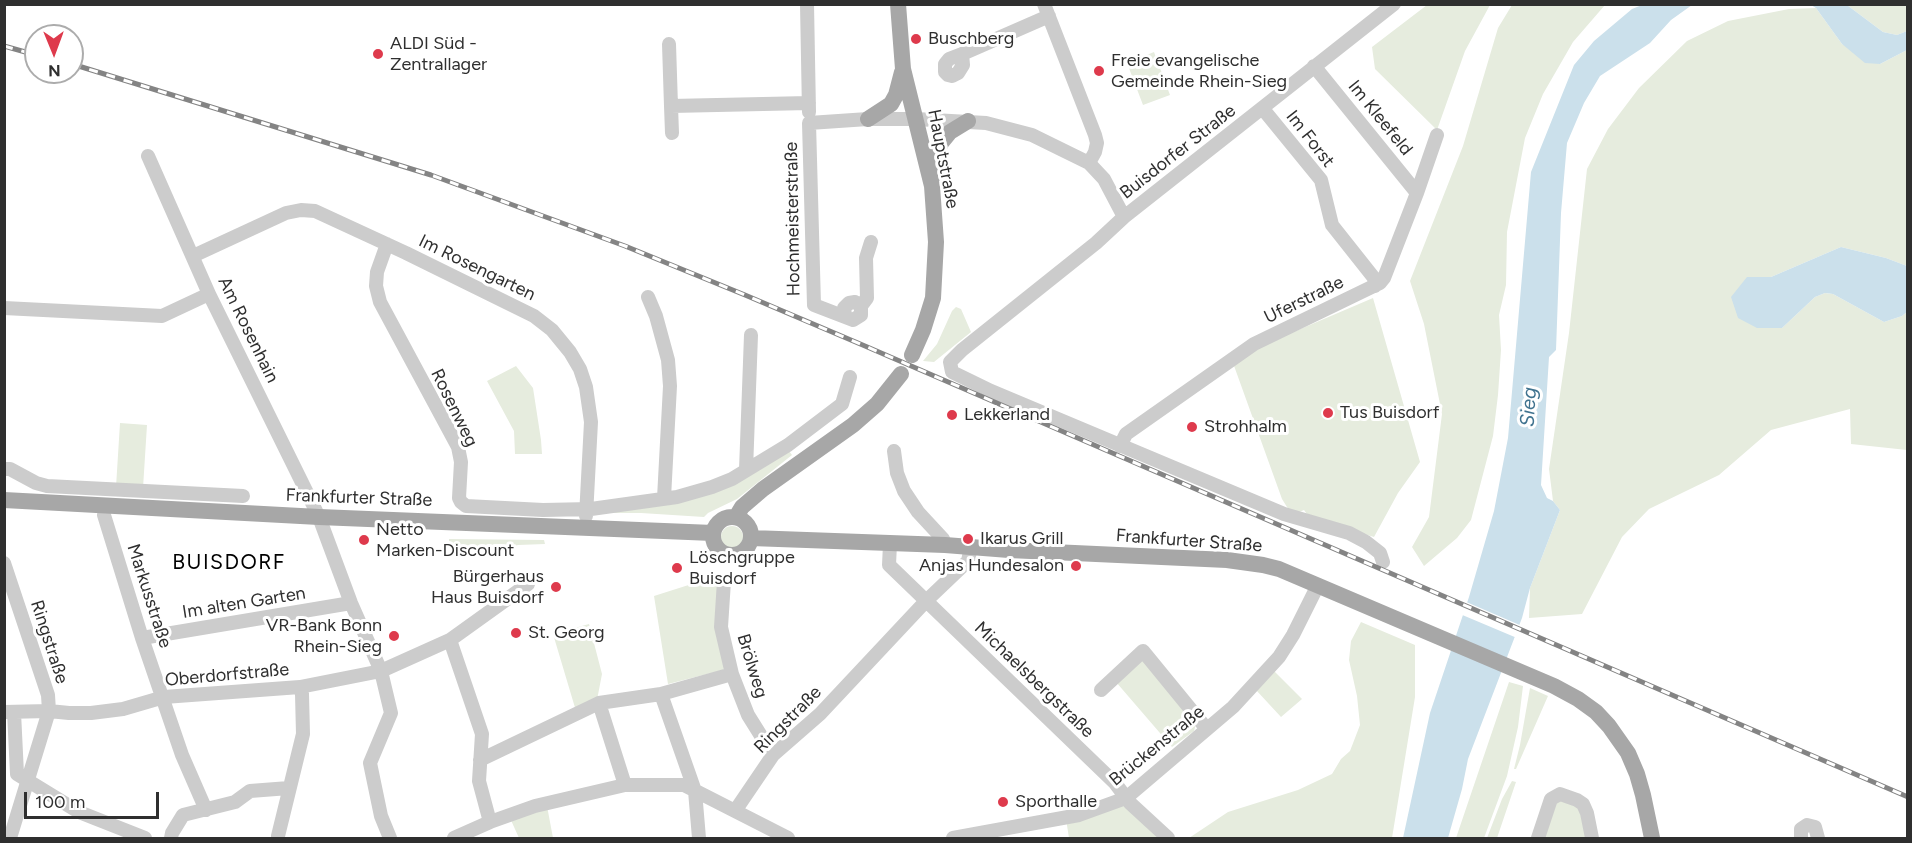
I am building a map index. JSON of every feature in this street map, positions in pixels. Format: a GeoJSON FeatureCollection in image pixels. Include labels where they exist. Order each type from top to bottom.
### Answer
{"type":"FeatureCollection","features":[{"type":"Feature","properties":{"kind":"main road","name":"Hauptstraße"},"geometry":{"type":"LineString","coordinates":[[898,4],[903,69],[932,186],[936,242],[933,298],[912,355]]}},
{"type":"Feature","properties":{"kind":"main road"},"geometry":{"type":"LineString","coordinates":[[868,119],[891,105],[903,69]]}},
{"type":"Feature","properties":{"kind":"main road"},"geometry":{"type":"LineString","coordinates":[[932,186],[936,152],[941,142],[968,121]]}},
{"type":"Feature","properties":{"kind":"main road"},"geometry":{"type":"LineString","coordinates":[[736,517],[742,507],[763,489],[853,425],[877,404],[901,374]]}},
{"type":"Feature","properties":{"kind":"main road","name":"Frankfurter Straße"},"geometry":{"type":"LineString","coordinates":[[4,500],[320,517],[713,533]]}},
{"type":"Feature","properties":{"kind":"main road"},"geometry":{"type":"LineString","coordinates":[[736,517],[746,522],[752,538],[746,550],[741,554],[728,555],[718,549],[713,533],[718,522],[736,517]]}},
{"type":"Feature","properties":{"kind":"main road","name":"Frankfurter Straße"},"geometry":{"type":"LineString","coordinates":[[752,538],[945,545],[1227,560],[1279,569],[1540,680],[1578,699],[1596,712],[1609,726],[1628,753],[1643,795],[1652,838]]}},
{"type":"Feature","properties":{"kind":"street","name":"Hochmeisterstraße"},"geometry":{"type":"LineString","coordinates":[[807,4],[809,307],[845,315],[844,309],[849,303],[855,302],[861,306],[867,298],[866,258],[872,242]]}},
{"type":"Feature","properties":{"kind":"street","name":"Buisdorfer Straße"},"geometry":{"type":"LineString","coordinates":[[1120,446],[970,382],[952,372],[950,362],[1096,243],[1124,217],[1394,4]]}},
{"type":"Feature","properties":{"kind":"street"},"geometry":{"type":"LineString","coordinates":[[962,54],[1047,10],[1095,135],[1097,143],[1089,163]]}},
{"type":"Feature","properties":{"kind":"street"},"geometry":{"type":"LineString","coordinates":[[669,44],[672,133]]}},
{"type":"Feature","properties":{"kind":"street","name":"Im Kleefeld"},"geometry":{"type":"LineString","coordinates":[[1314,66],[1417,193]]}},
{"type":"Feature","properties":{"kind":"street"},"geometry":{"type":"LineString","coordinates":[[671,106],[809,103]]}},
{"type":"Feature","properties":{"kind":"street","name":"Im Forst"},"geometry":{"type":"LineString","coordinates":[[1263,109],[1321,180],[1332,225],[1374,278],[1376,286]]}},
{"type":"Feature","properties":{"kind":"street","name":"Hochmeisterstraße"},"geometry":{"type":"LineString","coordinates":[[809,123],[916,118]]}},
{"type":"Feature","properties":{"kind":"street","name":"Buisdorfer Straße"},"geometry":{"type":"LineString","coordinates":[[916,118],[968,121],[1032,135],[1089,163],[1104,179],[1124,217]]}},
{"type":"Feature","properties":{"kind":"street"},"geometry":{"type":"LineString","coordinates":[[1376,286],[1384,278],[1437,135]]}},
{"type":"Feature","properties":{"kind":"street","name":"Am Rosenhain"},"geometry":{"type":"LineString","coordinates":[[148,156],[209,294],[320,517],[351,603],[381,670],[391,713],[370,763],[381,816],[390,838]]}},
{"type":"Feature","properties":{"kind":"street","name":"Im Rosengarten"},"geometry":{"type":"LineString","coordinates":[[193,255],[286,213],[302,210],[315,211],[326,214],[534,316],[552,330],[570,352],[580,369],[586,387],[590,407],[586,527]]}},
{"type":"Feature","properties":{"kind":"street","name":"Rosenweg"},"geometry":{"type":"LineString","coordinates":[[387,244],[377,272],[376,286],[380,302],[458,447],[461,462],[459,498],[466,506],[543,510],[586,508],[677,496],[712,487],[732,479],[788,445],[842,404],[850,377]]}},
{"type":"Feature","properties":{"kind":"street","name":"Uferstraße"},"geometry":{"type":"LineString","coordinates":[[1120,446],[1126,434],[1254,344],[1376,286]]}},
{"type":"Feature","properties":{"kind":"street"},"geometry":{"type":"LineString","coordinates":[[4,308],[162,316],[209,294]]}},
{"type":"Feature","properties":{"kind":"street"},"geometry":{"type":"LineString","coordinates":[[648,297],[656,316],[668,360],[670,386],[663,498]]}},
{"type":"Feature","properties":{"kind":"street"},"geometry":{"type":"LineString","coordinates":[[746,470],[751,335]]}},
{"type":"Feature","properties":{"kind":"street"},"geometry":{"type":"LineString","coordinates":[[1120,446],[1284,514],[1348,533],[1366,542],[1380,553],[1383,562]]}},
{"type":"Feature","properties":{"kind":"street"},"geometry":{"type":"LineString","coordinates":[[894,451],[897,473],[904,491],[918,512],[943,539],[945,545]]}},
{"type":"Feature","properties":{"kind":"street"},"geometry":{"type":"LineString","coordinates":[[4,469],[10,469],[36,483],[47,486],[243,496]]}},
{"type":"Feature","properties":{"kind":"street","name":"Markusstraße"},"geometry":{"type":"LineString","coordinates":[[104,515],[142,638],[182,755],[206,810]]}},
{"type":"Feature","properties":{"kind":"street","name":"Michaelsbergstraße"},"geometry":{"type":"LineString","coordinates":[[890,544],[889,565],[1115,783],[1126,798],[1168,838]]}},
{"type":"Feature","properties":{"kind":"street","name":"Ringstraße"},"geometry":{"type":"LineString","coordinates":[[735,811],[773,755],[820,714],[968,561],[970,547]]}},
{"type":"Feature","properties":{"kind":"street","name":"Ringstraße"},"geometry":{"type":"LineString","coordinates":[[4,563],[48,695],[49,711],[10,838]]}},
{"type":"Feature","properties":{"kind":"street","name":"Brölweg"},"geometry":{"type":"LineString","coordinates":[[724,581],[721,627],[732,674],[748,715],[773,755]]}},
{"type":"Feature","properties":{"kind":"street","name":"Oberdorfstraße"},"geometry":{"type":"LineString","coordinates":[[9,712],[91,713],[123,709],[164,697],[300,687],[381,670],[450,640],[528,584]]}},
{"type":"Feature","properties":{"kind":"street","name":"Brückenstraße"},"geometry":{"type":"LineString","coordinates":[[954,838],[1078,815],[1126,798],[1233,707],[1279,657],[1293,635],[1318,585]]}},
{"type":"Feature","properties":{"kind":"street","name":"Im alten Garten"},"geometry":{"type":"LineString","coordinates":[[142,638],[351,603]]}},
{"type":"Feature","properties":{"kind":"street"},"geometry":{"type":"LineString","coordinates":[[450,640],[482,734],[479,781],[490,822]]}},
{"type":"Feature","properties":{"kind":"street"},"geometry":{"type":"LineString","coordinates":[[1101,690],[1143,651],[1206,728]]}},
{"type":"Feature","properties":{"kind":"street"},"geometry":{"type":"LineString","coordinates":[[480,760],[599,704],[661,694],[732,674]]}},
{"type":"Feature","properties":{"kind":"street"},"geometry":{"type":"LineString","coordinates":[[279,838],[303,734],[300,687]]}},
{"type":"Feature","properties":{"kind":"street"},"geometry":{"type":"LineString","coordinates":[[661,694],[695,791],[699,838]]}},
{"type":"Feature","properties":{"kind":"street"},"geometry":{"type":"LineString","coordinates":[[599,704],[625,785]]}},
{"type":"Feature","properties":{"kind":"street"},"geometry":{"type":"LineString","coordinates":[[9,712],[17,774],[79,812],[145,838]]}},
{"type":"Feature","properties":{"kind":"street"},"geometry":{"type":"LineString","coordinates":[[454,838],[490,822],[535,807],[625,785],[684,785],[788,838]]}},
{"type":"Feature","properties":{"kind":"street"},"geometry":{"type":"LineString","coordinates":[[171,838],[172,832],[183,815],[235,802],[250,791],[289,788]]}},
{"type":"Feature","properties":{"kind":"street"},"geometry":{"type":"LineString","coordinates":[[1538,838],[1551,799],[1560,794],[1583,804],[1592,838]]}},
{"type":"Feature","properties":{"kind":"street"},"geometry":{"type":"LineString","coordinates":[[1801,838],[1801,830],[1807,825],[1815,827],[1818,838]]}},
{"type":"Feature","properties":{"kind":"shaded area"},"geometry":{"type":"Polygon","coordinates":[[[1427,5],[1490,5],[1465,51],[1437,130],[1375,69],[1372,47],[1427,5]]]}},
{"type":"Feature","properties":{"kind":"shaded area"},"geometry":{"type":"Polygon","coordinates":[[[1512,5],[1605,5],[1573,42],[1543,94],[1525,138],[1507,232],[1506,285],[1499,315],[1501,350],[1493,436],[1471,520],[1457,538],[1424,566],[1412,547],[1429,517],[1442,414],[1424,324],[1410,281],[1463,146],[1498,28],[1512,5]]]}},
{"type":"Feature","properties":{"kind":"shaded area"},"geometry":{"type":"Polygon","coordinates":[[[1847,5],[1907,5],[1907,31],[1897,35],[1883,32],[1847,5]]]}},
{"type":"Feature","properties":{"kind":"shaded area"},"geometry":{"type":"Polygon","coordinates":[[[1816,8],[1842,44],[1880,64],[1907,50],[1907,266],[1886,258],[1841,247],[1771,277],[1747,277],[1782,328],[1815,297],[1825,293],[1833,294],[1884,322],[1907,312],[1907,450],[1851,444],[1850,409],[1771,430],[1719,475],[1649,509],[1622,537],[1582,614],[1529,618],[1530,588],[1560,510],[1553,501],[1549,469],[1569,333],[1587,169],[1608,129],[1639,88],[1687,41],[1728,21],[1789,9],[1816,8]]]}},
{"type":"Feature","properties":{"kind":"shaded area"},"geometry":{"type":"Polygon","coordinates":[[[1154,52],[1170,95],[1143,105],[1127,63],[1154,52]]]}},
{"type":"Feature","properties":{"kind":"shaded area","name":"Tus Buisdorf"},"geometry":{"type":"Polygon","coordinates":[[[1373,298],[1420,462],[1398,493],[1374,537],[1309,517],[1304,510],[1292,515],[1282,499],[1233,363],[1263,345],[1373,298]]]}},
{"type":"Feature","properties":{"kind":"shaded area"},"geometry":{"type":"Polygon","coordinates":[[[956,307],[961,309],[971,332],[934,362],[923,361],[937,344],[956,307]]]}},
{"type":"Feature","properties":{"kind":"shaded area"},"geometry":{"type":"Polygon","coordinates":[[[516,366],[533,388],[542,454],[515,454],[514,431],[487,381],[516,366]]]}},
{"type":"Feature","properties":{"kind":"shaded area"},"geometry":{"type":"Polygon","coordinates":[[[120,423],[147,425],[143,488],[116,487],[120,423]]]}},
{"type":"Feature","properties":{"kind":"shaded area"},"geometry":{"type":"Polygon","coordinates":[[[789,451],[792,455],[737,499],[704,517],[605,513],[663,505],[789,451]]]}},
{"type":"Feature","properties":{"kind":"shaded area"},"geometry":{"type":"Polygon","coordinates":[[[732,526],[740,529],[743,537],[740,545],[732,548],[724,545],[721,537],[724,529],[732,526]]]}},
{"type":"Feature","properties":{"kind":"shaded area"},"geometry":{"type":"Polygon","coordinates":[[[449,539],[544,540],[545,544],[518,545],[507,548],[449,545],[449,539]]]}},
{"type":"Feature","properties":{"kind":"shaded area"},"geometry":{"type":"Polygon","coordinates":[[[720,575],[718,595],[726,666],[723,670],[668,684],[654,596],[720,575]]]}},
{"type":"Feature","properties":{"kind":"shaded area"},"geometry":{"type":"Polygon","coordinates":[[[1361,622],[1415,645],[1415,697],[1392,838],[1189,838],[1228,812],[1298,790],[1332,774],[1341,759],[1350,751],[1360,725],[1357,696],[1349,660],[1351,641],[1361,622]]]}},
{"type":"Feature","properties":{"kind":"shaded area"},"geometry":{"type":"Polygon","coordinates":[[[589,624],[602,674],[597,700],[576,711],[553,634],[589,624]]]}},
{"type":"Feature","properties":{"kind":"shaded area"},"geometry":{"type":"Polygon","coordinates":[[[1143,658],[1196,724],[1194,731],[1172,747],[1116,682],[1143,658]]]}},
{"type":"Feature","properties":{"kind":"shaded area"},"geometry":{"type":"Polygon","coordinates":[[[1274,671],[1302,699],[1281,717],[1256,690],[1274,671]]]}},
{"type":"Feature","properties":{"kind":"shaded area"},"geometry":{"type":"Polygon","coordinates":[[[1509,682],[1523,686],[1518,727],[1507,776],[1484,838],[1456,838],[1509,682]]]}},
{"type":"Feature","properties":{"kind":"shaded area"},"geometry":{"type":"Polygon","coordinates":[[[1530,688],[1548,696],[1516,769],[1514,769],[1520,745],[1530,688]]]}},
{"type":"Feature","properties":{"kind":"shaded area"},"geometry":{"type":"Polygon","coordinates":[[[1512,781],[1516,782],[1497,838],[1487,838],[1502,799],[1512,781]]]}},
{"type":"Feature","properties":{"kind":"shaded area"},"geometry":{"type":"Polygon","coordinates":[[[1559,800],[1580,808],[1587,838],[1543,837],[1554,805],[1559,800]]]}},
{"type":"Feature","properties":{"kind":"shaded area"},"geometry":{"type":"Polygon","coordinates":[[[1126,802],[1166,838],[1069,838],[1066,819],[1126,802]]]}},
{"type":"Feature","properties":{"kind":"shaded area"},"geometry":{"type":"Polygon","coordinates":[[[547,806],[553,838],[519,838],[510,818],[547,806]]]}},
{"type":"Feature","properties":{"kind":"water","name":"Sieg"},"geometry":{"type":"Polygon","coordinates":[[[1642,5],[1692,5],[1671,20],[1650,43],[1600,76],[1584,103],[1567,143],[1561,213],[1556,350],[1549,357],[1541,485],[1547,498],[1553,501],[1560,510],[1468,759],[1448,838],[1403,838],[1430,713],[1469,597],[1494,511],[1508,438],[1531,172],[1574,65],[1594,41],[1632,9],[1642,5]]]}},
{"type":"Feature","properties":{"kind":"water"},"geometry":{"type":"Polygon","coordinates":[[[1811,5],[1847,5],[1883,32],[1897,35],[1907,31],[1907,50],[1880,64],[1865,63],[1842,44],[1816,8],[1811,5]]]}},
{"type":"Feature","properties":{"kind":"water"},"geometry":{"type":"Polygon","coordinates":[[[1841,247],[1886,258],[1907,266],[1907,312],[1884,322],[1833,294],[1825,293],[1815,297],[1782,328],[1757,328],[1738,318],[1731,297],[1747,277],[1771,277],[1841,247]]]}},
{"type":"Feature","properties":{"kind":"pier"},"geometry":{"type":"Polygon","coordinates":[[[1464,601],[1522,626],[1517,638],[1460,614],[1464,601]]]}},
{"type":"Feature","properties":{"kind":"railway"},"geometry":{"type":"LineString","coordinates":[[4,46],[24,52]]}},
{"type":"Feature","properties":{"kind":"railway"},"geometry":{"type":"LineString","coordinates":[[84,68],[431,175],[625,246],[865,346],[1908,797]]}},
{"type":"Feature","properties":{"kind":"place","name":"Buschberg"},"geometry":{"type":"Point","coordinates":[916,39]}},
{"type":"Feature","properties":{"kind":"place","name":"ALDI Süd - Zentrallager"},"geometry":{"type":"Point","coordinates":[378,54]}},
{"type":"Feature","properties":{"kind":"place","name":"Freie evangelische Gemeinde Rhein-Sieg"},"geometry":{"type":"Point","coordinates":[1099,71]}},
{"type":"Feature","properties":{"kind":"place","name":"Tus Buisdorf"},"geometry":{"type":"Point","coordinates":[1328,413]}},
{"type":"Feature","properties":{"kind":"place","name":"Lekkerland"},"geometry":{"type":"Point","coordinates":[952,415]}},
{"type":"Feature","properties":{"kind":"place","name":"Strohhalm"},"geometry":{"type":"Point","coordinates":[1192,427]}},
{"type":"Feature","properties":{"kind":"place","name":"Ikarus Grill"},"geometry":{"type":"Point","coordinates":[968,539]}},
{"type":"Feature","properties":{"kind":"place","name":"Netto Marken-Discount"},"geometry":{"type":"Point","coordinates":[364,540]}},
{"type":"Feature","properties":{"kind":"place","name":"Anjas Hundesalon"},"geometry":{"type":"Point","coordinates":[1076,566]}},
{"type":"Feature","properties":{"kind":"place","name":"Löschgruppe Buisdorf"},"geometry":{"type":"Point","coordinates":[677,568]}},
{"type":"Feature","properties":{"kind":"place","name":"Bürgerhaus Haus Buisdorf"},"geometry":{"type":"Point","coordinates":[556,587]}},
{"type":"Feature","properties":{"kind":"place","name":"St. Georg"},"geometry":{"type":"Point","coordinates":[516,633]}},
{"type":"Feature","properties":{"kind":"place","name":"VR-Bank Bonn Rhein-Sieg"},"geometry":{"type":"Point","coordinates":[394,636]}},
{"type":"Feature","properties":{"kind":"place","name":"Sporthalle"},"geometry":{"type":"Point","coordinates":[1003,802]}},
{"type":"Feature","properties":{"kind":"district","name":"BUISDORF"},"geometry":{"type":"Point","coordinates":[229,563]}}]}
